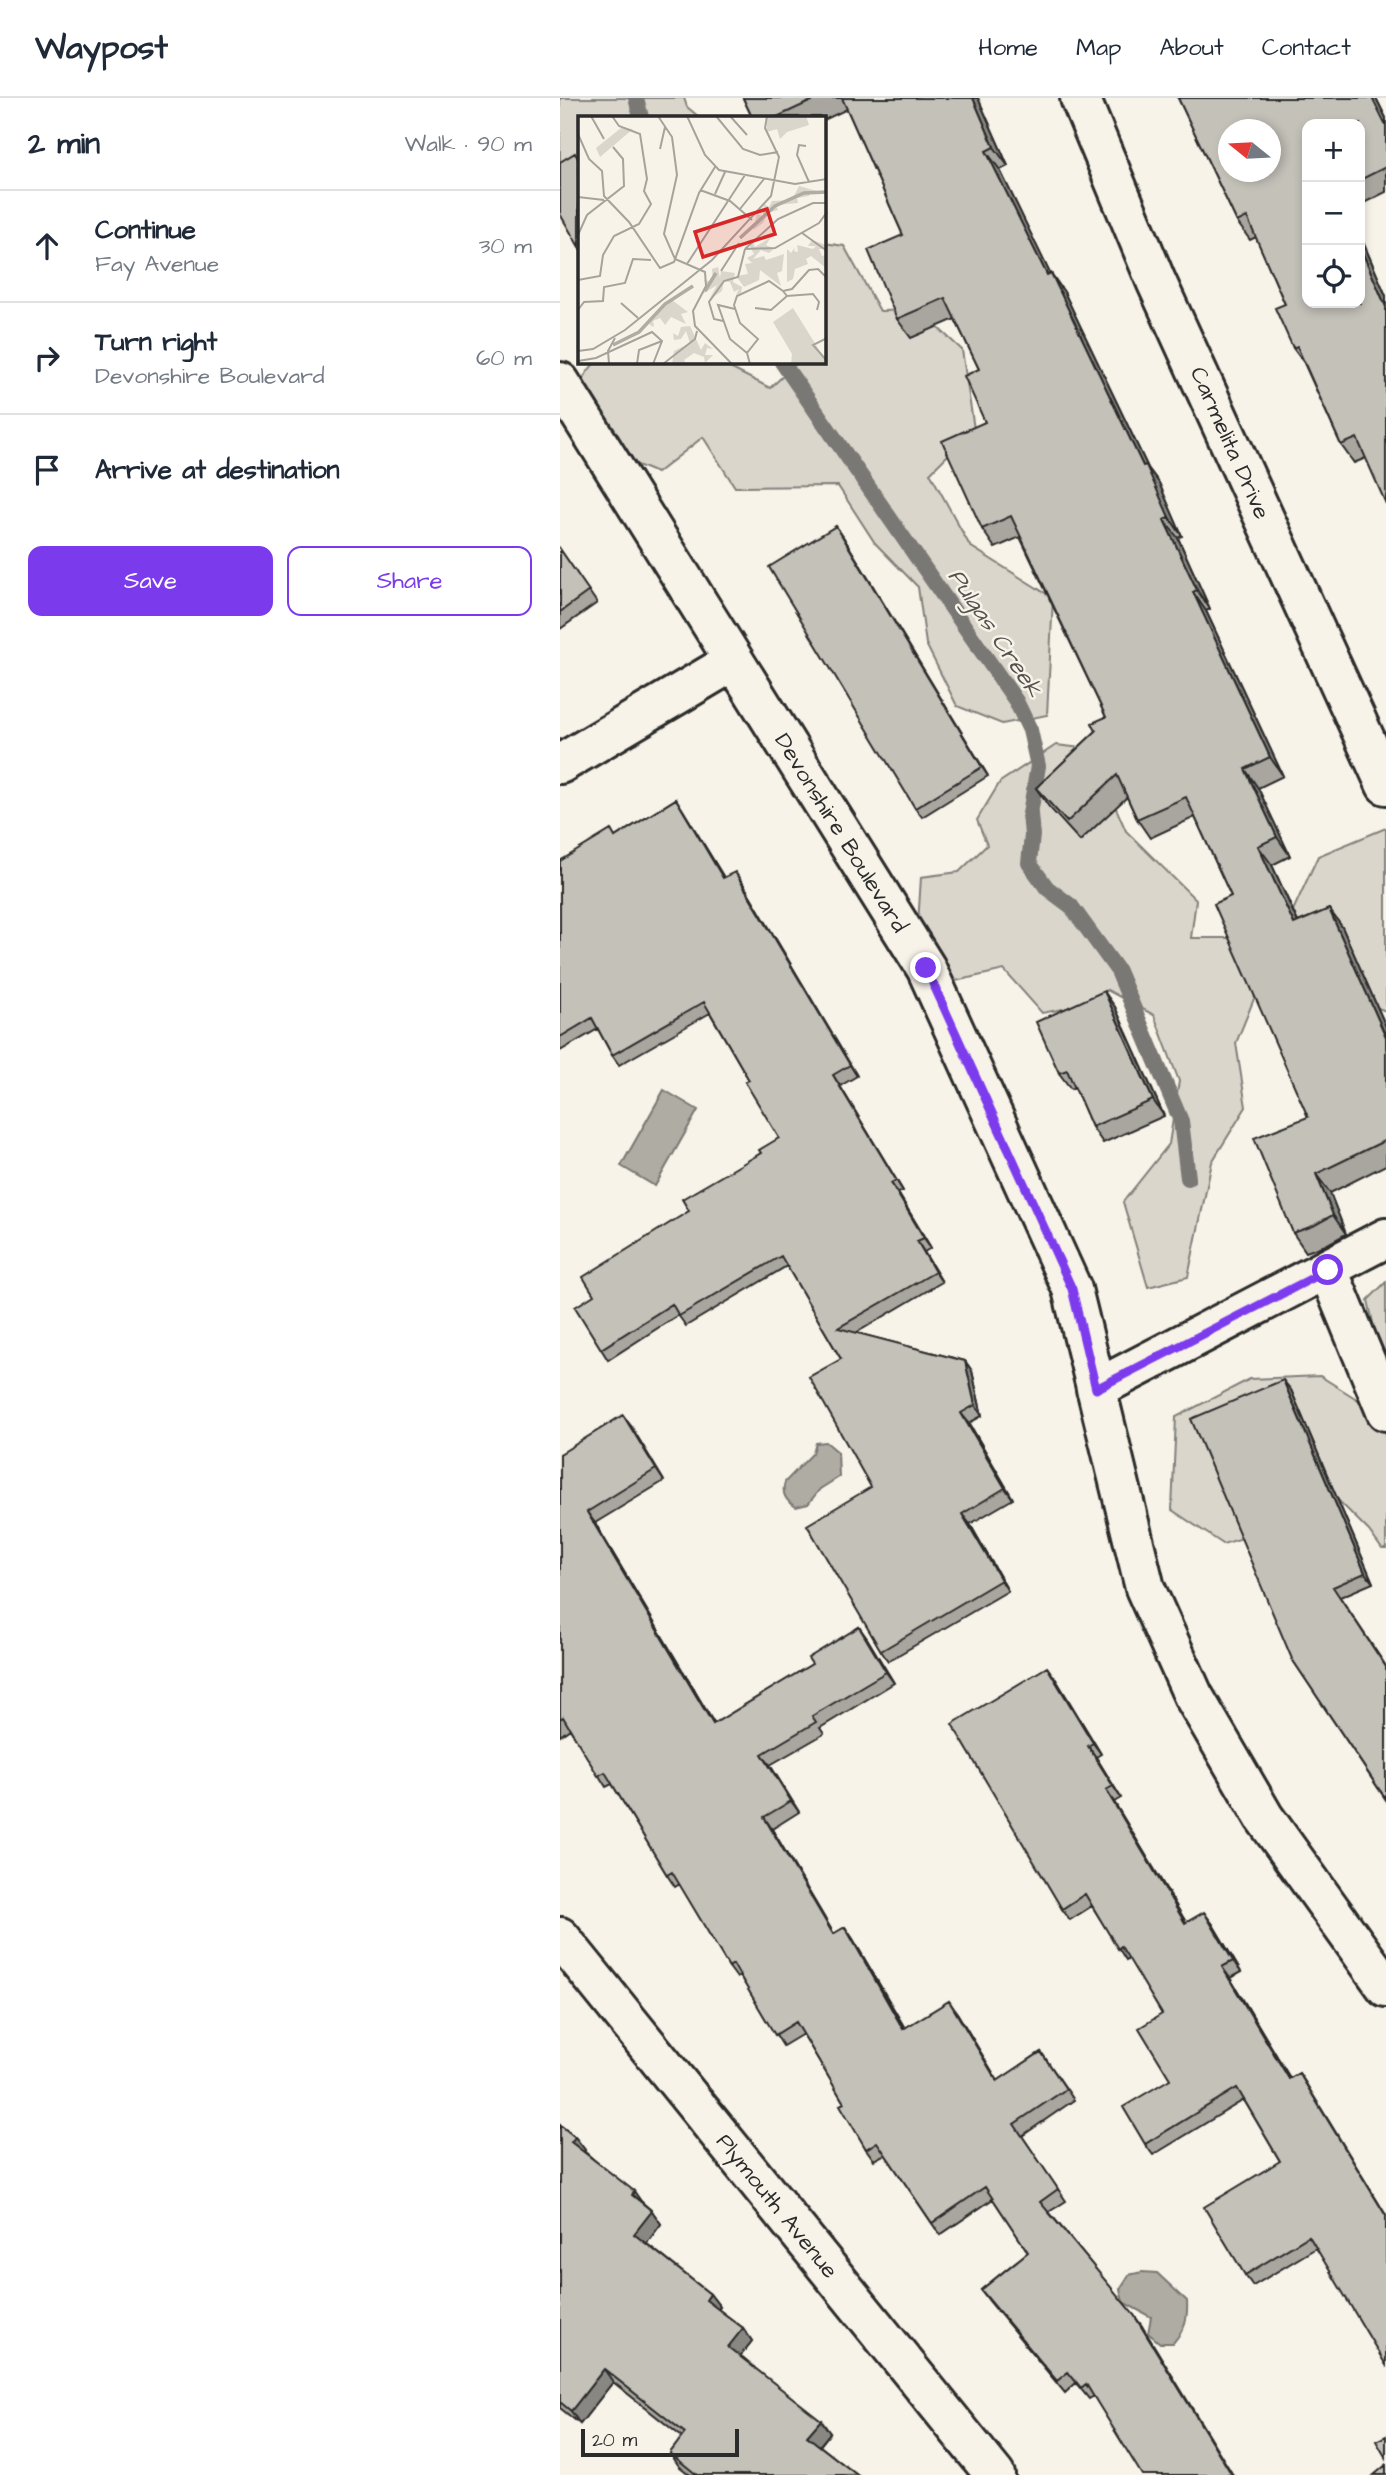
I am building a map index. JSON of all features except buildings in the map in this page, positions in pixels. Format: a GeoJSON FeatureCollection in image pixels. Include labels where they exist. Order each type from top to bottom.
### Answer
{"type":"FeatureCollection","features":[{"type":"Feature","properties":{"kind":"street","name":"Carmelita Drive"},"geometry":{"type":"LineString","coordinates":[[1080,98],[1156,281],[1386,785]]}},
{"type":"Feature","properties":{"kind":"street","name":"Devonshire Boulevard"},"geometry":{"type":"LineString","coordinates":[[560,382],[926,968],[1072,1289],[1145,1588],[1192,1695],[1264,1817],[1386,1987]]}},
{"type":"Feature","properties":{"kind":"street"},"geometry":{"type":"LineString","coordinates":[[560,764],[734,661]]}},
{"type":"Feature","properties":{"kind":"street"},"geometry":{"type":"LineString","coordinates":[[1096,1389],[1386,1238]]}},
{"type":"Feature","properties":{"kind":"street"},"geometry":{"type":"LineString","coordinates":[[1328,1270],[1386,1411]]}},
{"type":"Feature","properties":{"kind":"street","name":"Plymouth Avenue"},"geometry":{"type":"LineString","coordinates":[[560,1937],[995,2475]]}},
{"type":"Feature","properties":{"kind":"shaded area"},"geometry":{"type":"Polygon","coordinates":[[[560,98],[684,98],[687,107],[698,116],[578,116],[578,175],[560,186],[560,98]]]}},
{"type":"Feature","properties":{"kind":"shaded area"},"geometry":{"type":"Polygon","coordinates":[[[826,243],[844,246],[880,311],[919,310],[962,350],[974,429],[930,473],[970,546],[1053,598],[1047,715],[1002,724],[957,706],[926,644],[918,587],[875,543],[838,486],[735,487],[703,437],[657,473],[616,456],[577,386],[594,364],[722,364],[770,388],[796,364],[826,364],[826,243]]]}},
{"type":"Feature","properties":{"kind":"shaded area"},"geometry":{"type":"Polygon","coordinates":[[[1056,745],[1090,749],[1126,831],[1196,900],[1191,938],[1245,938],[1269,962],[1236,1043],[1246,1107],[1212,1162],[1188,1277],[1148,1287],[1123,1202],[1169,1144],[1179,1081],[1154,1015],[1107,990],[1074,1007],[1042,1013],[1004,970],[955,981],[918,925],[921,877],[959,872],[987,845],[977,820],[1000,782],[1056,745]]]}},
{"type":"Feature","properties":{"kind":"shaded area"},"geometry":{"type":"Polygon","coordinates":[[[1386,828],[1386,1011],[1336,992],[1290,917],[1318,856],[1386,828]]]}},
{"type":"Feature","properties":{"kind":"shaded area"},"geometry":{"type":"Polygon","coordinates":[[[664,1090],[698,1110],[655,1186],[621,1166],[664,1090]]]}},
{"type":"Feature","properties":{"kind":"shaded area"},"geometry":{"type":"Polygon","coordinates":[[[1386,1282],[1386,1549],[1382,1549],[1369,1531],[1310,1472],[1286,1525],[1223,1544],[1172,1510],[1176,1417],[1250,1379],[1320,1376],[1360,1401],[1377,1341],[1368,1300],[1386,1282]]]}},
{"type":"Feature","properties":{"kind":"shaded area"},"geometry":{"type":"Polygon","coordinates":[[[826,1442],[838,1452],[839,1477],[820,1489],[808,1504],[796,1507],[785,1497],[785,1482],[813,1453],[816,1443],[826,1442]]]}},
{"type":"Feature","properties":{"kind":"shaded area"},"geometry":{"type":"Polygon","coordinates":[[[1157,2273],[1187,2301],[1185,2324],[1173,2343],[1160,2343],[1148,2333],[1151,2317],[1123,2302],[1120,2289],[1129,2275],[1157,2273]]]}},
{"type":"Feature","properties":{"kind":"waterway","name":"Pulgas Creek"},"geometry":{"type":"LineString","coordinates":[[636,98],[641,116]]}},
{"type":"Feature","properties":{"kind":"waterway","name":"Pulgas Creek"},"geometry":{"type":"LineString","coordinates":[[783,364],[1016,701],[1030,730],[1038,766],[1030,814],[1032,835],[1029,863],[1047,888],[1071,906],[1118,971],[1181,1121],[1188,1178]]}},
{"type":"Feature","properties":{"kind":"route"},"geometry":{"type":"LineString","coordinates":[[926,968],[1072,1289],[1096,1389],[1328,1270]]}}]}
